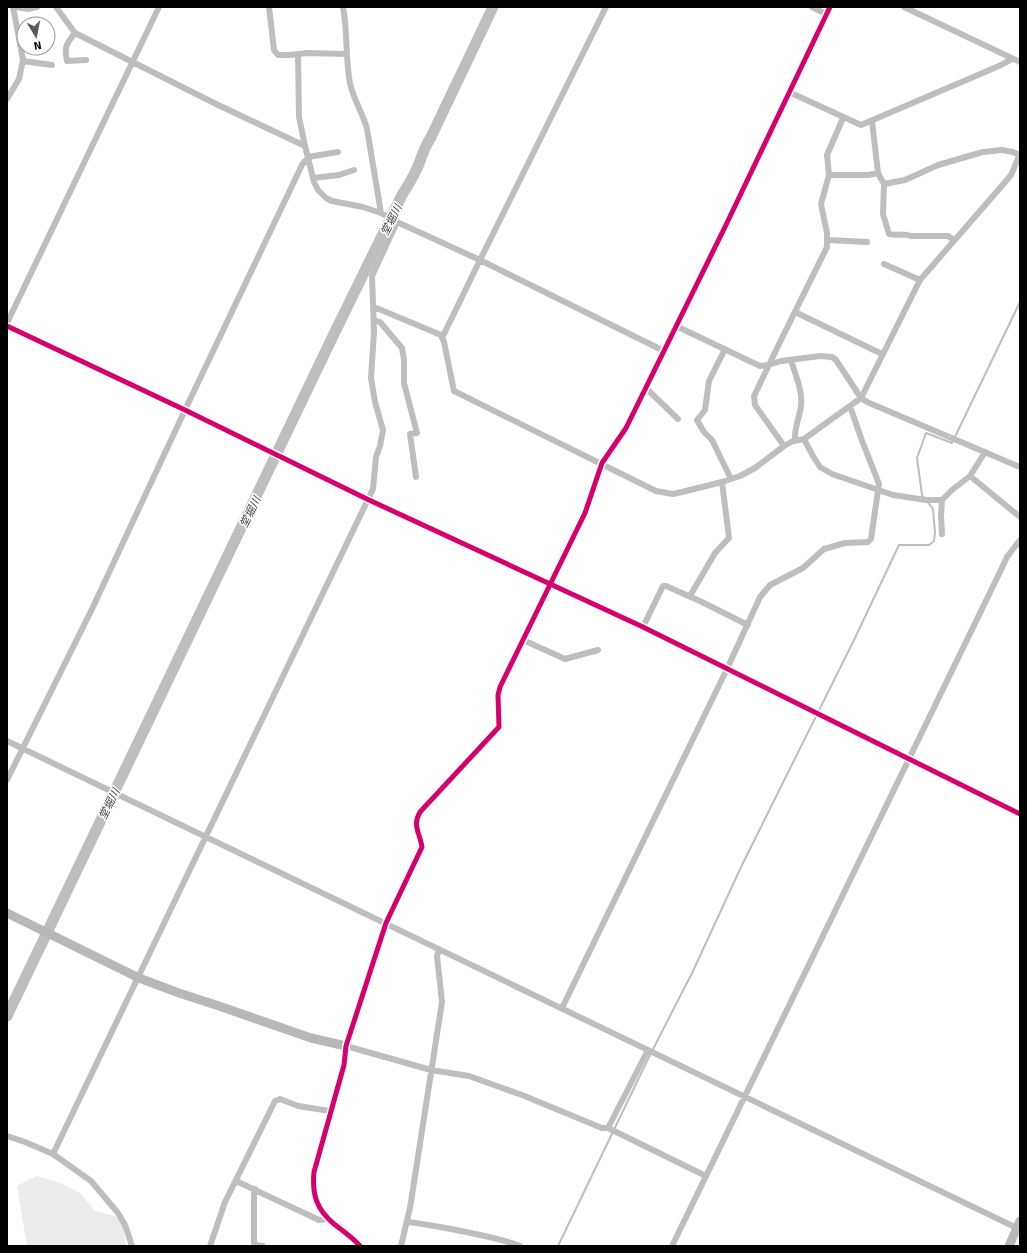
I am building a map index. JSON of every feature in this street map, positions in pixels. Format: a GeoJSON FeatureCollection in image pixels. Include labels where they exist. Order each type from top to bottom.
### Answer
{"type":"FeatureCollection","features":[{"type":"Feature","properties":{"kind":"street"},"geometry":{"type":"LineString","coordinates":[[7,99],[19,79],[23,61],[13,7]]}},
{"type":"Feature","properties":{"kind":"street"},"geometry":{"type":"LineString","coordinates":[[16,7],[28,9],[37,7]]}},
{"type":"Feature","properties":{"kind":"street"},"geometry":{"type":"LineString","coordinates":[[56,7],[75,33],[132,63],[306,146]]}},
{"type":"Feature","properties":{"kind":"street"},"geometry":{"type":"LineString","coordinates":[[7,323],[159,7]]}},
{"type":"Feature","properties":{"kind":"street"},"geometry":{"type":"LineString","coordinates":[[269,7],[274,50],[278,54],[346,54]]}},
{"type":"Feature","properties":{"kind":"street"},"geometry":{"type":"LineString","coordinates":[[343,7],[347,41],[346,54],[350,85],[364,116],[381,213]]}},
{"type":"Feature","properties":{"kind":"street"},"geometry":{"type":"LineString","coordinates":[[442,338],[606,7]]}},
{"type":"Feature","properties":{"kind":"street"},"geometry":{"type":"LineString","coordinates":[[812,7],[826,14]]}},
{"type":"Feature","properties":{"kind":"street"},"geometry":{"type":"LineString","coordinates":[[360,1246],[329,1219],[315,1200],[313,1189],[314,1172],[344,1065],[346,1046],[386,923],[422,847],[417,831],[416,819],[420,812],[500,727],[498,695],[585,512],[602,463],[626,428],[830,7]]}},
{"type":"Feature","properties":{"kind":"street"},"geometry":{"type":"LineString","coordinates":[[904,7],[1020,62]]}},
{"type":"Feature","properties":{"kind":"street"},"geometry":{"type":"LineString","coordinates":[[75,33],[67,44],[67,61],[86,60]]}},
{"type":"Feature","properties":{"kind":"street"},"geometry":{"type":"LineString","coordinates":[[298,54],[299,117],[313,178],[318,190],[326,198],[332,201],[363,207],[381,213],[664,351]]}},
{"type":"Feature","properties":{"kind":"street"},"geometry":{"type":"LineString","coordinates":[[789,92],[861,125],[1000,66],[1012,59]]}},
{"type":"Feature","properties":{"kind":"street"},"geometry":{"type":"LineString","coordinates":[[23,61],[52,65]]}},
{"type":"Feature","properties":{"kind":"street"},"geometry":{"type":"LineString","coordinates":[[784,446],[755,405],[754,396],[826,250],[828,240],[821,204],[828,175],[827,155],[843,118]]}},
{"type":"Feature","properties":{"kind":"street"},"geometry":{"type":"LineString","coordinates":[[872,121],[878,173],[884,184],[884,214],[889,234],[906,234],[911,236],[948,236],[954,240]]}},
{"type":"Feature","properties":{"kind":"street"},"geometry":{"type":"LineString","coordinates":[[374,307],[441,335],[444,342],[454,391],[656,491],[673,494],[682,492],[722,482],[747,472],[784,446],[804,439],[861,398],[920,280],[1011,175],[1020,155],[1002,150],[983,152],[938,165],[905,180],[884,184]]}},
{"type":"Feature","properties":{"kind":"street"},"geometry":{"type":"LineString","coordinates":[[7,780],[92,609],[302,165],[309,158],[338,152]]}},
{"type":"Feature","properties":{"kind":"street"},"geometry":{"type":"LineString","coordinates":[[313,178],[339,175],[354,170]]}},
{"type":"Feature","properties":{"kind":"street"},"geometry":{"type":"LineString","coordinates":[[828,175],[868,175],[878,173]]}},
{"type":"Feature","properties":{"kind":"street"},"geometry":{"type":"LineString","coordinates":[[54,1154],[369,500],[373,489],[376,457],[380,446],[382,430],[371,378],[374,320],[372,276],[397,222]]}},
{"type":"Feature","properties":{"kind":"street"},"geometry":{"type":"LineString","coordinates":[[828,240],[867,242]]}},
{"type":"Feature","properties":{"kind":"street"},"geometry":{"type":"LineString","coordinates":[[884,264],[920,280]]}},
{"type":"Feature","properties":{"kind":"street"},"geometry":{"type":"LineString","coordinates":[[795,312],[882,354]]}},
{"type":"Feature","properties":{"kind":"street"},"geometry":{"type":"LineString","coordinates":[[374,320],[380,322],[400,346],[403,353],[404,383],[417,433],[410,434],[416,477]]}},
{"type":"Feature","properties":{"kind":"street"},"geometry":{"type":"LineString","coordinates":[[7,326],[185,410],[369,500],[643,627],[1020,814]]}},
{"type":"Feature","properties":{"kind":"street"},"geometry":{"type":"LineString","coordinates":[[676,326],[758,365],[768,365],[820,356],[832,357],[836,360],[861,398],[867,402],[1020,467]]}},
{"type":"Feature","properties":{"kind":"street"},"geometry":{"type":"LineString","coordinates":[[725,349],[709,381],[705,410],[697,420],[704,432],[712,440],[731,479]]}},
{"type":"Feature","properties":{"kind":"street"},"geometry":{"type":"LineString","coordinates":[[791,360],[801,396],[801,406],[795,432],[795,441]]}},
{"type":"Feature","properties":{"kind":"street"},"geometry":{"type":"LineString","coordinates":[[645,389],[649,390],[678,419]]}},
{"type":"Feature","properties":{"kind":"street"},"geometry":{"type":"LineString","coordinates":[[562,1008],[727,670],[760,597],[770,584],[803,568],[824,549],[845,543],[868,542],[871,539],[879,484],[850,406]]}},
{"type":"Feature","properties":{"kind":"street"},"geometry":{"type":"LineString","coordinates":[[804,439],[820,467],[832,474],[878,491],[906,497],[942,500]]}},
{"type":"Feature","properties":{"kind":"street"},"geometry":{"type":"LineString","coordinates":[[942,534],[942,500],[970,476],[984,452]]}},
{"type":"Feature","properties":{"kind":"street"},"geometry":{"type":"LineString","coordinates":[[970,476],[1020,516]]}},
{"type":"Feature","properties":{"kind":"street"},"geometry":{"type":"LineString","coordinates":[[690,596],[715,553],[729,538],[722,482]]}},
{"type":"Feature","properties":{"kind":"street"},"geometry":{"type":"LineString","coordinates":[[672,1246],[1007,557],[1020,540]]}},
{"type":"Feature","properties":{"kind":"street"},"geometry":{"type":"LineString","coordinates":[[643,627],[663,586],[690,596],[748,625]]}},
{"type":"Feature","properties":{"kind":"street"},"geometry":{"type":"LineString","coordinates":[[523,640],[565,659],[598,650]]}},
{"type":"Feature","properties":{"kind":"street"},"geometry":{"type":"LineString","coordinates":[[7,741],[648,1050],[1018,1225],[1009,1246]]}},
{"type":"Feature","properties":{"kind":"street"},"geometry":{"type":"LineString","coordinates":[[7,913],[139,978],[178,993],[311,1038],[346,1046],[431,1070],[469,1076],[522,1095],[602,1128],[611,1130],[706,1176]]}},
{"type":"Feature","properties":{"kind":"street"},"geometry":{"type":"LineString","coordinates":[[401,1246],[407,1222],[442,1002],[437,956],[439,949]]}},
{"type":"Feature","properties":{"kind":"street"},"geometry":{"type":"LineString","coordinates":[[611,1130],[648,1050]]}},
{"type":"Feature","properties":{"kind":"street"},"geometry":{"type":"LineString","coordinates":[[210,1246],[225,1202],[275,1101],[280,1099],[298,1106],[330,1111]]}},
{"type":"Feature","properties":{"kind":"street"},"geometry":{"type":"LineString","coordinates":[[7,1136],[54,1154],[86,1176],[118,1213],[125,1225],[132,1246]]}},
{"type":"Feature","properties":{"kind":"street"},"geometry":{"type":"LineString","coordinates":[[236,1181],[318,1220],[329,1219]]}},
{"type":"Feature","properties":{"kind":"street"},"geometry":{"type":"LineString","coordinates":[[255,1189],[254,1243],[262,1246]]}},
{"type":"Feature","properties":{"kind":"street"},"geometry":{"type":"LineString","coordinates":[[407,1222],[489,1237],[511,1242],[520,1246]]}},
{"type":"Feature","properties":{"kind":"shaded area"},"geometry":{"type":"Polygon","coordinates":[[[37,1176],[63,1184],[80,1193],[95,1211],[121,1218],[126,1246],[27,1246],[17,1186],[37,1176]]]}},
{"type":"Feature","properties":{"kind":"waterway","name":"堂堀川"},"geometry":{"type":"LineString","coordinates":[[7,1016],[332,338],[402,195],[410,183],[493,7]]}},
{"type":"Feature","properties":{"kind":"waterway"},"geometry":{"type":"LineString","coordinates":[[924,498],[922,495],[917,458],[926,433],[952,443],[1020,302]]}},
{"type":"Feature","properties":{"kind":"waterway"},"geometry":{"type":"LineString","coordinates":[[558,1246],[648,1059],[693,971],[742,865],[854,640],[899,545],[929,545],[934,541],[935,533],[933,509],[927,501]]}},
{"type":"Feature","properties":{"kind":"waterway"},"geometry":{"type":"LineString","coordinates":[[7,1221],[7,1246]]}},
{"type":"Feature","properties":{"kind":"cycle path"},"geometry":{"type":"LineString","coordinates":[[360,1246],[334,1224],[319,1207],[316,1201],[314,1172],[344,1065],[346,1046],[386,923],[422,847],[417,830],[418,817],[420,812],[499,727],[498,695],[500,687],[585,513],[602,463],[626,428],[725,227],[830,7]]}},
{"type":"Feature","properties":{"kind":"cycle path"},"geometry":{"type":"LineString","coordinates":[[7,326],[185,410],[369,500],[643,627],[1020,814]]}}]}
